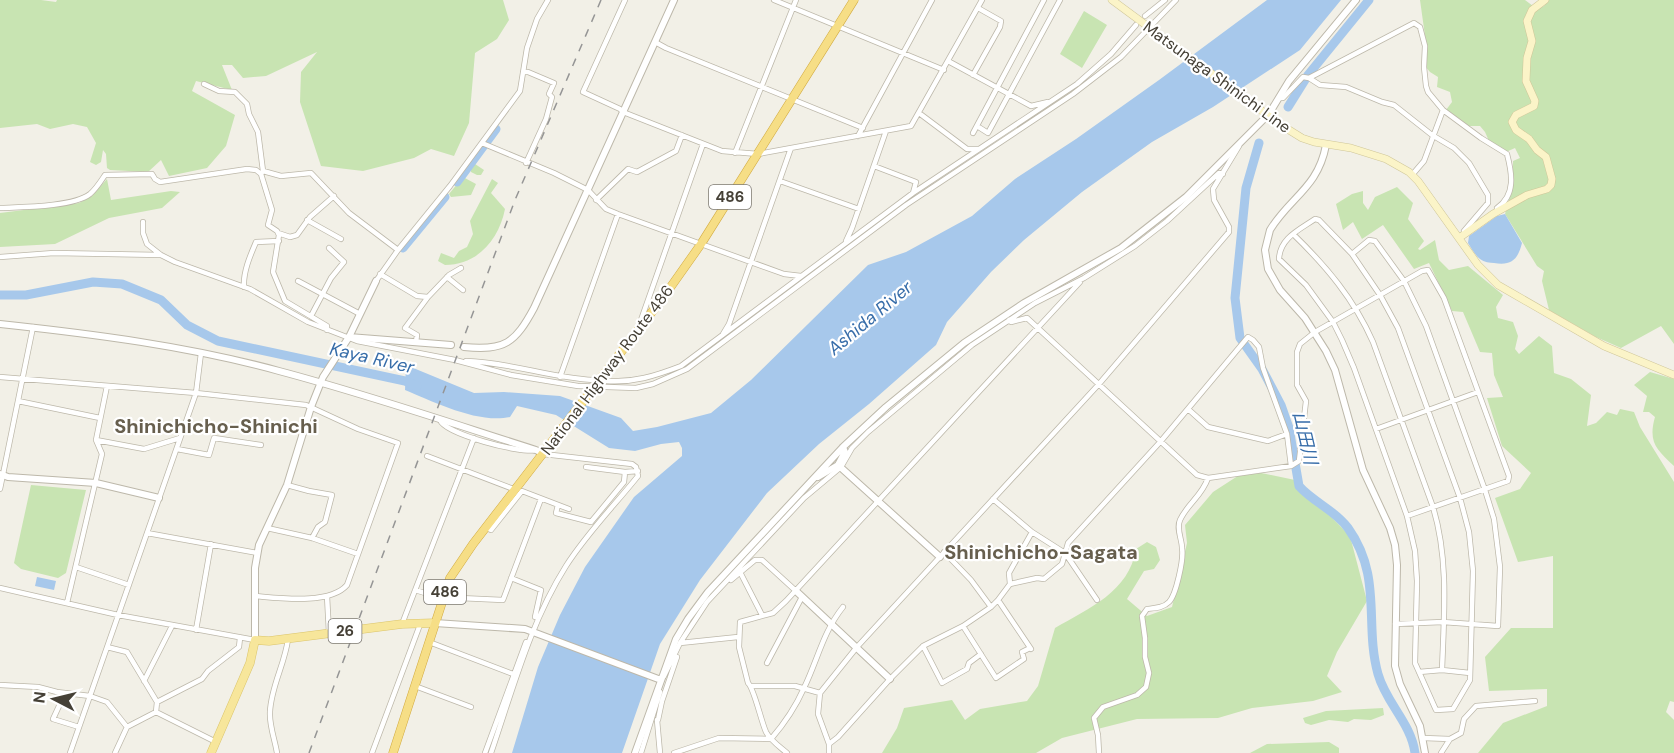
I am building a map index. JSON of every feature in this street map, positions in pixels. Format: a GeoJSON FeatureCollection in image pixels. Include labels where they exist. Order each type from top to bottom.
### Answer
{"type":"FeatureCollection","features":[{"type":"Feature","properties":{"kind":"highway","name":"National Highway Route 486"},"geometry":{"type":"LineString","coordinates":[[393,753],[450,578],[516,490],[540,452],[644,323],[701,244],[854,0]]}},
{"type":"Feature","properties":{"kind":"main road","name":"Matsunaga Shinichi Line"},"geometry":{"type":"LineString","coordinates":[[1112,0],[1302,138],[1374,154],[1398,165],[1412,176],[1478,265],[1498,285],[1604,346],[1674,375]]}},
{"type":"Feature","properties":{"kind":"main road"},"geometry":{"type":"LineString","coordinates":[[1459,238],[1493,214],[1551,185],[1552,179],[1546,157],[1529,139],[1516,130],[1512,122],[1516,115],[1534,106],[1535,101],[1527,81],[1527,58],[1532,41],[1527,21],[1532,10],[1545,0]]}},
{"type":"Feature","properties":{"kind":"main road","name":"26"},"geometry":{"type":"LineString","coordinates":[[255,640],[288,639],[420,622],[435,623]]}},
{"type":"Feature","properties":{"kind":"main road"},"geometry":{"type":"LineString","coordinates":[[211,753],[250,663],[255,640]]}},
{"type":"Feature","properties":{"kind":"street"},"geometry":{"type":"LineString","coordinates":[[0,588],[118,615],[255,640],[257,553],[287,485],[311,406],[322,380],[349,337],[380,274],[485,144],[520,91],[527,48],[537,18],[548,0]]}},
{"type":"Feature","properties":{"kind":"street"},"geometry":{"type":"LineString","coordinates":[[625,0],[583,92],[623,112],[722,151],[758,154],[911,126],[981,0]]}},
{"type":"Feature","properties":{"kind":"street"},"geometry":{"type":"LineString","coordinates":[[464,346],[484,349],[493,347],[513,339],[522,330],[674,0]]}},
{"type":"Feature","properties":{"kind":"street"},"geometry":{"type":"LineString","coordinates":[[774,0],[944,70]]}},
{"type":"Feature","properties":{"kind":"street"},"geometry":{"type":"LineString","coordinates":[[735,153],[796,0]]}},
{"type":"Feature","properties":{"kind":"street"},"geometry":{"type":"LineString","coordinates":[[858,136],[932,0]]}},
{"type":"Feature","properties":{"kind":"street"},"geometry":{"type":"LineString","coordinates":[[973,133],[1044,0]]}},
{"type":"Feature","properties":{"kind":"street"},"geometry":{"type":"LineString","coordinates":[[976,126],[988,132],[1060,0]]}},
{"type":"Feature","properties":{"kind":"street"},"geometry":{"type":"LineString","coordinates":[[1145,16],[1166,0]]}},
{"type":"Feature","properties":{"kind":"street"},"geometry":{"type":"LineString","coordinates":[[464,363],[467,361],[489,363],[616,388],[653,384],[687,369],[906,205],[1073,94],[1121,57],[1176,0]]}},
{"type":"Feature","properties":{"kind":"street"},"geometry":{"type":"LineString","coordinates":[[635,753],[676,639],[695,610],[708,592],[843,447],[886,407],[972,337],[1024,303],[1115,252],[1152,225],[1200,184],[1279,98],[1289,81],[1356,0]]}},
{"type":"Feature","properties":{"kind":"street"},"geometry":{"type":"LineString","coordinates":[[973,75],[1000,27],[1001,21],[978,8]]}},
{"type":"Feature","properties":{"kind":"street"},"geometry":{"type":"LineString","coordinates":[[1309,78],[1414,23],[1420,27],[1425,46],[1424,67],[1428,92],[1443,110],[1507,154],[1511,192],[1508,199],[1493,214]]}},
{"type":"Feature","properties":{"kind":"street"},"geometry":{"type":"LineString","coordinates":[[606,381],[635,381],[657,376],[681,366],[913,194],[1058,98],[1095,70],[1136,26]]}},
{"type":"Feature","properties":{"kind":"street"},"geometry":{"type":"LineString","coordinates":[[655,42],[863,128]]}},
{"type":"Feature","properties":{"kind":"street"},"geometry":{"type":"LineString","coordinates":[[948,61],[1031,106],[1073,94]]}},
{"type":"Feature","properties":{"kind":"street"},"geometry":{"type":"LineString","coordinates":[[523,72],[554,83],[549,94],[552,97],[546,119],[526,163]]}},
{"type":"Feature","properties":{"kind":"street"},"geometry":{"type":"LineString","coordinates":[[1279,98],[1283,98],[1303,77],[1320,85],[1346,87],[1394,105],[1432,135],[1454,148],[1469,163],[1488,195],[1485,208],[1459,238]]}},
{"type":"Feature","properties":{"kind":"street"},"geometry":{"type":"LineString","coordinates":[[204,84],[219,91],[235,92],[248,104],[249,114],[258,132],[262,173],[272,210],[268,225],[278,233],[290,237],[297,235],[307,220],[334,196]]}},
{"type":"Feature","properties":{"kind":"street"},"geometry":{"type":"LineString","coordinates":[[1412,176],[1424,161],[1443,110]]}},
{"type":"Feature","properties":{"kind":"street"},"geometry":{"type":"LineString","coordinates":[[919,112],[967,149],[980,149]]}},
{"type":"Feature","properties":{"kind":"street"},"geometry":{"type":"LineString","coordinates":[[845,243],[886,131]]}},
{"type":"Feature","properties":{"kind":"street"},"geometry":{"type":"LineString","coordinates":[[596,200],[628,169],[637,172],[675,152],[682,135]]}},
{"type":"Feature","properties":{"kind":"street"},"geometry":{"type":"LineString","coordinates":[[829,753],[829,744],[818,714],[820,693],[857,647],[1099,384],[1229,232],[1229,227],[1214,200],[1213,189],[1239,143]]}},
{"type":"Feature","properties":{"kind":"street"},"geometry":{"type":"LineString","coordinates":[[485,144],[588,190],[606,209],[784,274],[801,276]]}},
{"type":"Feature","properties":{"kind":"street"},"geometry":{"type":"LineString","coordinates":[[644,323],[641,320],[703,144]]}},
{"type":"Feature","properties":{"kind":"street"},"geometry":{"type":"LineString","coordinates":[[1326,145],[1317,175],[1270,230],[1265,260],[1271,277],[1315,332],[1335,370],[1363,470],[1390,528],[1397,565],[1395,666],[1400,684],[1420,726],[1425,753]]}},
{"type":"Feature","properties":{"kind":"street"},"geometry":{"type":"LineString","coordinates":[[714,351],[729,324],[791,148]]}},
{"type":"Feature","properties":{"kind":"street"},"geometry":{"type":"LineString","coordinates":[[874,166],[916,182],[913,194]]}},
{"type":"Feature","properties":{"kind":"street"},"geometry":{"type":"LineString","coordinates":[[0,208],[80,200],[92,193],[105,175],[152,174],[160,182],[247,168],[281,176],[311,173],[349,213],[398,249]]}},
{"type":"Feature","properties":{"kind":"street"},"geometry":{"type":"LineString","coordinates":[[641,753],[661,690],[661,681],[681,643],[707,602],[809,493],[839,466],[852,448],[911,394],[972,345],[1035,303],[1084,278],[1135,246],[1167,221],[1219,173],[1223,174]]}},
{"type":"Feature","properties":{"kind":"street"},"geometry":{"type":"LineString","coordinates":[[780,181],[859,209]]}},
{"type":"Feature","properties":{"kind":"street"},"geometry":{"type":"LineString","coordinates":[[560,377],[618,214]]}},
{"type":"Feature","properties":{"kind":"street"},"geometry":{"type":"LineString","coordinates":[[1316,219],[1319,220],[1352,254],[1380,295],[1398,328],[1460,498],[1472,551],[1470,680],[1453,709],[1436,710],[1415,663],[1417,581],[1415,551],[1407,516],[1354,368],[1333,322],[1306,285],[1279,259],[1279,249],[1293,234],[1316,219]]}},
{"type":"Feature","properties":{"kind":"street"},"geometry":{"type":"LineString","coordinates":[[307,220],[341,239]]}},
{"type":"Feature","properties":{"kind":"street"},"geometry":{"type":"LineString","coordinates":[[143,222],[143,233],[147,244],[161,255],[244,287],[308,322],[357,341],[511,375],[578,386],[594,383]]}},
{"type":"Feature","properties":{"kind":"street"},"geometry":{"type":"LineString","coordinates":[[278,233],[279,241],[273,272],[285,301],[327,326],[327,330]]}},
{"type":"Feature","properties":{"kind":"street"},"geometry":{"type":"LineString","coordinates":[[1293,234],[1335,277],[1363,318],[1433,507],[1440,529],[1444,560],[1442,670]]}},
{"type":"Feature","properties":{"kind":"street"},"geometry":{"type":"LineString","coordinates":[[1352,254],[1369,240],[1375,241],[1404,281],[1426,326],[1485,489],[1494,519],[1499,559],[1498,626],[1443,622],[1395,624]]}},
{"type":"Feature","properties":{"kind":"street"},"geometry":{"type":"LineString","coordinates":[[244,287],[247,262],[256,242],[279,241]]}},
{"type":"Feature","properties":{"kind":"street"},"geometry":{"type":"LineString","coordinates":[[311,316],[331,278],[344,262],[329,248]]}},
{"type":"Feature","properties":{"kind":"street"},"geometry":{"type":"LineString","coordinates":[[0,257],[64,253],[161,255]]}},
{"type":"Feature","properties":{"kind":"street"},"geometry":{"type":"LineString","coordinates":[[416,342],[417,335],[405,328],[428,297],[447,277],[461,268]]}},
{"type":"Feature","properties":{"kind":"street"},"geometry":{"type":"LineString","coordinates":[[1009,320],[1011,322],[1027,318],[1197,475],[1208,478],[1291,466],[1299,461],[1306,401],[1298,385],[1297,352],[1300,344],[1315,332],[1422,271],[1428,270],[1444,298],[1509,476],[1508,481],[1407,516]]}},
{"type":"Feature","properties":{"kind":"street"},"geometry":{"type":"LineString","coordinates":[[380,274],[417,297],[428,297]]}},
{"type":"Feature","properties":{"kind":"street"},"geometry":{"type":"LineString","coordinates":[[447,277],[463,290]]}},
{"type":"Feature","properties":{"kind":"street"},"geometry":{"type":"LineString","coordinates":[[787,753],[771,739],[758,711],[752,686],[748,683],[738,637],[740,622],[773,613],[796,591],[1084,278]]}},
{"type":"Feature","properties":{"kind":"street"},"geometry":{"type":"LineString","coordinates":[[298,281],[360,314]]}},
{"type":"Feature","properties":{"kind":"street"},"geometry":{"type":"LineString","coordinates":[[0,324],[118,338],[201,353],[322,380],[540,452]]}},
{"type":"Feature","properties":{"kind":"street"},"geometry":{"type":"LineString","coordinates":[[0,489],[1,475],[33,327]]}},
{"type":"Feature","properties":{"kind":"street"},"geometry":{"type":"LineString","coordinates":[[349,337],[451,345]]}},
{"type":"Feature","properties":{"kind":"street"},"geometry":{"type":"LineString","coordinates":[[829,744],[849,726],[890,679],[923,646],[963,626],[990,607],[1010,584],[1037,578],[1044,579],[1062,564],[1068,543],[1161,441],[1248,337],[1259,347],[1263,368],[1287,434],[1291,466]]}},
{"type":"Feature","properties":{"kind":"street"},"geometry":{"type":"LineString","coordinates":[[70,753],[196,393],[201,353]]}},
{"type":"Feature","properties":{"kind":"street"},"geometry":{"type":"LineString","coordinates":[[0,377],[196,393],[311,406],[358,429],[398,443],[358,554],[346,585],[341,591],[327,596],[284,599],[255,596]]}},
{"type":"Feature","properties":{"kind":"street"},"geometry":{"type":"LineString","coordinates":[[67,603],[102,454],[96,440],[107,386]]}},
{"type":"Feature","properties":{"kind":"street"},"geometry":{"type":"LineString","coordinates":[[1376,429],[1478,392]]}},
{"type":"Feature","properties":{"kind":"street"},"geometry":{"type":"LineString","coordinates":[[18,401],[100,418]]}},
{"type":"Feature","properties":{"kind":"street"},"geometry":{"type":"LineString","coordinates":[[1188,410],[1208,427],[1268,441],[1287,434]]}},
{"type":"Feature","properties":{"kind":"street"},"geometry":{"type":"LineString","coordinates":[[440,420],[441,424],[451,430],[522,452],[540,452],[632,464],[638,471],[638,476],[590,531],[553,588],[524,647],[485,753]]}},
{"type":"Feature","properties":{"kind":"street"},"geometry":{"type":"LineString","coordinates":[[96,440],[138,449],[180,438]]}},
{"type":"Feature","properties":{"kind":"street"},"geometry":{"type":"LineString","coordinates":[[177,449],[209,455],[214,438],[261,445]]}},
{"type":"Feature","properties":{"kind":"street"},"geometry":{"type":"LineString","coordinates":[[402,624],[474,438]]}},
{"type":"Feature","properties":{"kind":"street"},"geometry":{"type":"LineString","coordinates":[[816,476],[820,477],[839,466],[845,452],[843,447]]}},
{"type":"Feature","properties":{"kind":"street"},"geometry":{"type":"LineString","coordinates":[[427,456],[516,490]]}},
{"type":"Feature","properties":{"kind":"street"},"geometry":{"type":"LineString","coordinates":[[839,466],[971,580],[990,607]]}},
{"type":"Feature","properties":{"kind":"street"},"geometry":{"type":"LineString","coordinates":[[586,467],[625,472],[638,471]]}},
{"type":"Feature","properties":{"kind":"street"},"geometry":{"type":"LineString","coordinates":[[558,505],[556,513],[591,522],[624,482],[625,472]]}},
{"type":"Feature","properties":{"kind":"street"},"geometry":{"type":"LineString","coordinates":[[1,475],[96,483],[159,498]]}},
{"type":"Feature","properties":{"kind":"street"},"geometry":{"type":"LineString","coordinates":[[1099,753],[1094,718],[1103,707],[1137,695],[1146,687],[1149,673],[1145,657],[1142,616],[1147,609],[1159,608],[1168,603],[1174,593],[1183,550],[1179,523],[1189,506],[1202,493],[1208,478]]}},
{"type":"Feature","properties":{"kind":"street"},"geometry":{"type":"LineString","coordinates":[[287,485],[332,495],[325,522],[318,527],[312,538]]}},
{"type":"Feature","properties":{"kind":"street"},"geometry":{"type":"LineString","coordinates":[[486,528],[491,530],[522,491],[569,509]]}},
{"type":"Feature","properties":{"kind":"street"},"geometry":{"type":"LineString","coordinates":[[415,590],[443,597],[503,600],[541,499]]}},
{"type":"Feature","properties":{"kind":"street"},"geometry":{"type":"LineString","coordinates":[[993,499],[1032,532],[1065,552],[1097,600]]}},
{"type":"Feature","properties":{"kind":"street"},"geometry":{"type":"LineString","coordinates":[[267,528],[312,538],[358,554]]}},
{"type":"Feature","properties":{"kind":"street"},"geometry":{"type":"LineString","coordinates":[[1010,584],[1009,573],[1032,532]]}},
{"type":"Feature","properties":{"kind":"street"},"geometry":{"type":"LineString","coordinates":[[147,533],[257,553]]}},
{"type":"Feature","properties":{"kind":"street"},"geometry":{"type":"LineString","coordinates":[[196,630],[211,544]]}},
{"type":"Feature","properties":{"kind":"street"},"geometry":{"type":"LineString","coordinates":[[723,584],[755,560],[762,560],[890,679]]}},
{"type":"Feature","properties":{"kind":"street"},"geometry":{"type":"LineString","coordinates":[[76,567],[129,585]]}},
{"type":"Feature","properties":{"kind":"street"},"geometry":{"type":"LineString","coordinates":[[740,572],[762,615]]}},
{"type":"Feature","properties":{"kind":"street"},"geometry":{"type":"LineString","coordinates":[[491,753],[534,628],[541,590],[511,578]]}},
{"type":"Feature","properties":{"kind":"street"},"geometry":{"type":"LineString","coordinates":[[327,596],[329,633]]}},
{"type":"Feature","properties":{"kind":"street"},"geometry":{"type":"LineString","coordinates":[[767,663],[802,597]]}},
{"type":"Feature","properties":{"kind":"street"},"geometry":{"type":"LineString","coordinates":[[963,626],[996,678],[1024,658],[1022,652],[1030,648],[998,600]]}},
{"type":"Feature","properties":{"kind":"street"},"geometry":{"type":"LineString","coordinates":[[771,739],[782,726],[804,688],[830,623],[843,608]]}},
{"type":"Feature","properties":{"kind":"street"},"geometry":{"type":"LineString","coordinates":[[372,753],[420,622]]}},
{"type":"Feature","properties":{"kind":"street"},"geometry":{"type":"LineString","coordinates":[[435,623],[534,628],[661,681]]}},
{"type":"Feature","properties":{"kind":"street"},"geometry":{"type":"LineString","coordinates":[[144,681],[172,626]]}},
{"type":"Feature","properties":{"kind":"street"},"geometry":{"type":"LineString","coordinates":[[681,643],[738,637]]}},
{"type":"Feature","properties":{"kind":"street"},"geometry":{"type":"LineString","coordinates":[[157,702],[202,679],[208,671],[239,646],[240,638]]}},
{"type":"Feature","properties":{"kind":"street"},"geometry":{"type":"LineString","coordinates":[[278,753],[270,714],[271,699],[286,656],[288,639]]}},
{"type":"Feature","properties":{"kind":"street"},"geometry":{"type":"LineString","coordinates":[[429,642],[513,674]]}},
{"type":"Feature","properties":{"kind":"street"},"geometry":{"type":"LineString","coordinates":[[660,753],[658,720],[681,643]]}},
{"type":"Feature","properties":{"kind":"street"},"geometry":{"type":"LineString","coordinates":[[107,646],[127,652],[157,702],[156,712]]}},
{"type":"Feature","properties":{"kind":"street"},"geometry":{"type":"LineString","coordinates":[[923,646],[942,683],[967,669],[969,663],[981,654]]}},
{"type":"Feature","properties":{"kind":"street"},"geometry":{"type":"LineString","coordinates":[[1419,672],[1442,670],[1470,673]]}},
{"type":"Feature","properties":{"kind":"street"},"geometry":{"type":"LineString","coordinates":[[752,686],[780,684],[820,693]]}},
{"type":"Feature","properties":{"kind":"street"},"geometry":{"type":"LineString","coordinates":[[0,686],[38,687],[90,696],[107,702],[127,727]]}},
{"type":"Feature","properties":{"kind":"street"},"geometry":{"type":"LineString","coordinates":[[415,686],[471,706]]}},
{"type":"Feature","properties":{"kind":"street"},"geometry":{"type":"LineString","coordinates":[[65,693],[53,719],[79,727]]}},
{"type":"Feature","properties":{"kind":"street"},"geometry":{"type":"LineString","coordinates":[[1423,738],[1450,739],[1461,734],[1464,719],[1476,706],[1535,701]]}},
{"type":"Feature","properties":{"kind":"street"},"geometry":{"type":"LineString","coordinates":[[156,712],[216,742]]}},
{"type":"Feature","properties":{"kind":"street"},"geometry":{"type":"LineString","coordinates":[[116,753],[127,727],[156,712]]}},
{"type":"Feature","properties":{"kind":"street"},"geometry":{"type":"LineString","coordinates":[[652,718],[658,720]]}},
{"type":"Feature","properties":{"kind":"street"},"geometry":{"type":"LineString","coordinates":[[674,753],[719,738],[771,739]]}},
{"type":"Feature","properties":{"kind":"street"},"geometry":{"type":"LineString","coordinates":[[1441,753],[1450,739]]}},
{"type":"Feature","properties":{"kind":"green space"},"geometry":{"type":"Polygon","coordinates":[[[0,0],[56,2],[57,0],[503,0],[509,20],[497,39],[475,53],[469,123],[454,156],[431,149],[414,158],[363,171],[321,166],[300,102],[301,72],[317,52],[266,76],[243,78],[232,65],[222,65],[232,90],[196,81],[192,91],[235,115],[226,146],[207,168],[169,176],[161,160],[148,172],[110,170],[107,168],[106,154],[103,150],[101,162],[96,165],[90,162],[96,143],[87,127],[73,124],[50,129],[37,124],[0,128],[0,0]]]}},
{"type":"Feature","properties":{"kind":"green space"},"geometry":{"type":"Polygon","coordinates":[[[1420,0],[1525,0],[1533,6],[1530,13],[1544,6],[1549,0],[1674,0],[1674,344],[1661,326],[1621,348],[1596,337],[1549,310],[1542,281],[1544,271],[1537,266],[1505,214],[1513,185],[1513,161],[1520,158],[1515,148],[1506,152],[1489,141],[1480,126],[1468,126],[1446,110],[1452,102],[1450,92],[1437,87],[1438,77],[1425,66],[1426,43],[1420,0]]]}},
{"type":"Feature","properties":{"kind":"green space"},"geometry":{"type":"Polygon","coordinates":[[[1084,11],[1107,25],[1082,68],[1060,54],[1084,11]]]}},
{"type":"Feature","properties":{"kind":"green space"},"geometry":{"type":"Polygon","coordinates":[[[483,148],[485,149],[475,164],[484,170],[481,175],[477,175],[471,172],[470,168],[483,148]]]}},
{"type":"Feature","properties":{"kind":"green space"},"geometry":{"type":"Polygon","coordinates":[[[463,177],[476,184],[471,195],[451,197],[449,194],[463,177]]]}},
{"type":"Feature","properties":{"kind":"green space"},"geometry":{"type":"Polygon","coordinates":[[[107,179],[111,200],[171,191],[180,192],[162,208],[109,218],[55,244],[0,247],[0,213],[79,203],[92,196],[107,179]]]}},
{"type":"Feature","properties":{"kind":"green space"},"geometry":{"type":"Polygon","coordinates":[[[492,179],[498,183],[491,193],[505,209],[492,240],[477,255],[457,264],[445,265],[438,261],[441,253],[454,258],[459,251],[467,247],[473,234],[470,221],[492,179]]]}},
{"type":"Feature","properties":{"kind":"green space"},"geometry":{"type":"Polygon","coordinates":[[[1397,187],[1413,203],[1408,219],[1424,241],[1418,249],[1420,250],[1435,240],[1439,260],[1449,270],[1468,266],[1503,295],[1496,307],[1498,318],[1513,322],[1518,336],[1515,349],[1519,354],[1539,336],[1552,346],[1554,373],[1571,379],[1591,395],[1587,426],[1596,423],[1607,412],[1617,415],[1620,409],[1634,412],[1640,427],[1674,482],[1674,702],[1670,701],[1666,712],[1674,720],[1674,753],[1478,753],[1503,723],[1547,706],[1547,689],[1489,691],[1485,657],[1511,628],[1553,628],[1553,556],[1518,562],[1495,498],[1520,489],[1531,473],[1502,446],[1487,398],[1503,397],[1494,375],[1492,353],[1480,352],[1463,312],[1452,311],[1429,263],[1414,269],[1383,225],[1362,239],[1353,222],[1343,230],[1336,204],[1352,194],[1363,191],[1363,203],[1368,210],[1375,197],[1397,187]]]}},
{"type":"Feature","properties":{"kind":"green space"},"geometry":{"type":"Polygon","coordinates":[[[1650,372],[1674,379],[1674,466],[1655,445],[1652,433],[1655,417],[1649,412],[1643,412],[1647,396],[1634,385],[1650,372]]]}},
{"type":"Feature","properties":{"kind":"green space"},"geometry":{"type":"Polygon","coordinates":[[[1247,470],[1295,480],[1350,536],[1367,601],[1337,652],[1327,676],[1342,692],[1313,701],[1252,708],[1218,718],[1137,719],[1062,738],[1036,753],[882,753],[897,728],[904,708],[952,700],[965,720],[980,709],[1027,701],[1038,686],[1055,628],[1094,606],[1116,588],[1132,564],[1136,549],[1147,542],[1156,547],[1160,560],[1154,569],[1144,571],[1127,599],[1147,616],[1172,607],[1187,543],[1185,525],[1213,492],[1247,470]]]}},
{"type":"Feature","properties":{"kind":"green space"},"geometry":{"type":"Polygon","coordinates":[[[31,485],[86,490],[66,573],[58,578],[21,569],[14,563],[31,485]]]}},
{"type":"Feature","properties":{"kind":"green space"},"geometry":{"type":"Polygon","coordinates":[[[1383,708],[1384,715],[1371,720],[1354,719],[1348,722],[1329,720],[1311,725],[1305,723],[1303,718],[1326,711],[1383,708]]]}},
{"type":"Feature","properties":{"kind":"green space"},"geometry":{"type":"Polygon","coordinates":[[[1329,742],[1339,748],[1339,753],[1250,753],[1267,744],[1329,742]]]}},
{"type":"Feature","properties":{"kind":"water","name":"Ashida River"},"geometry":{"type":"Polygon","coordinates":[[[1267,0],[1341,0],[1300,50],[1213,107],[1152,142],[1082,192],[1024,240],[991,272],[947,322],[936,345],[819,444],[767,493],[700,580],[660,644],[622,753],[512,753],[538,667],[560,615],[585,567],[634,497],[682,456],[682,448],[679,442],[635,451],[609,448],[556,415],[517,406],[510,417],[484,417],[456,411],[405,390],[406,365],[474,393],[504,392],[560,396],[621,418],[633,431],[711,413],[751,380],[868,265],[906,252],[972,216],[1015,179],[1076,139],[1267,0]]]}},
{"type":"Feature","properties":{"kind":"water"},"geometry":{"type":"Polygon","coordinates":[[[1505,214],[1522,243],[1518,253],[1510,262],[1500,264],[1483,261],[1476,256],[1468,243],[1469,236],[1497,216],[1505,214]]]}},
{"type":"Feature","properties":{"kind":"water"},"geometry":{"type":"Polygon","coordinates":[[[37,577],[56,581],[54,590],[35,586],[37,577]]]}},
{"type":"Feature","properties":{"kind":"waterway","name":"山田川"},"geometry":{"type":"LineString","coordinates":[[1288,107],[1308,75],[1369,0]]}},
{"type":"Feature","properties":{"kind":"waterway"},"geometry":{"type":"LineString","coordinates":[[457,182],[496,129]]}},
{"type":"Feature","properties":{"kind":"waterway","name":"山田川"},"geometry":{"type":"LineString","coordinates":[[1259,143],[1246,188],[1235,298],[1240,338],[1262,369],[1281,405],[1289,428],[1299,486],[1343,522],[1359,546],[1369,583],[1372,637],[1378,674],[1409,732],[1415,753]]}},
{"type":"Feature","properties":{"kind":"waterway"},"geometry":{"type":"LineString","coordinates":[[403,248],[445,197]]}},
{"type":"Feature","properties":{"kind":"waterway","name":"Kaya River"},"geometry":{"type":"LineString","coordinates":[[0,295],[26,295],[93,282],[122,284],[161,300],[187,325],[218,341],[405,381],[417,386]]}},
{"type":"Feature","properties":{"kind":"railway"},"geometry":{"type":"LineString","coordinates":[[309,753],[515,200],[601,0]]}},
{"type":"Feature","properties":{"kind":"district","name":"Shinichicho-Shinichi"},"geometry":{"type":"Point","coordinates":[216,426]}},
{"type":"Feature","properties":{"kind":"district","name":"Shinichicho-Sagata"},"geometry":{"type":"Point","coordinates":[1041,552]}}]}
